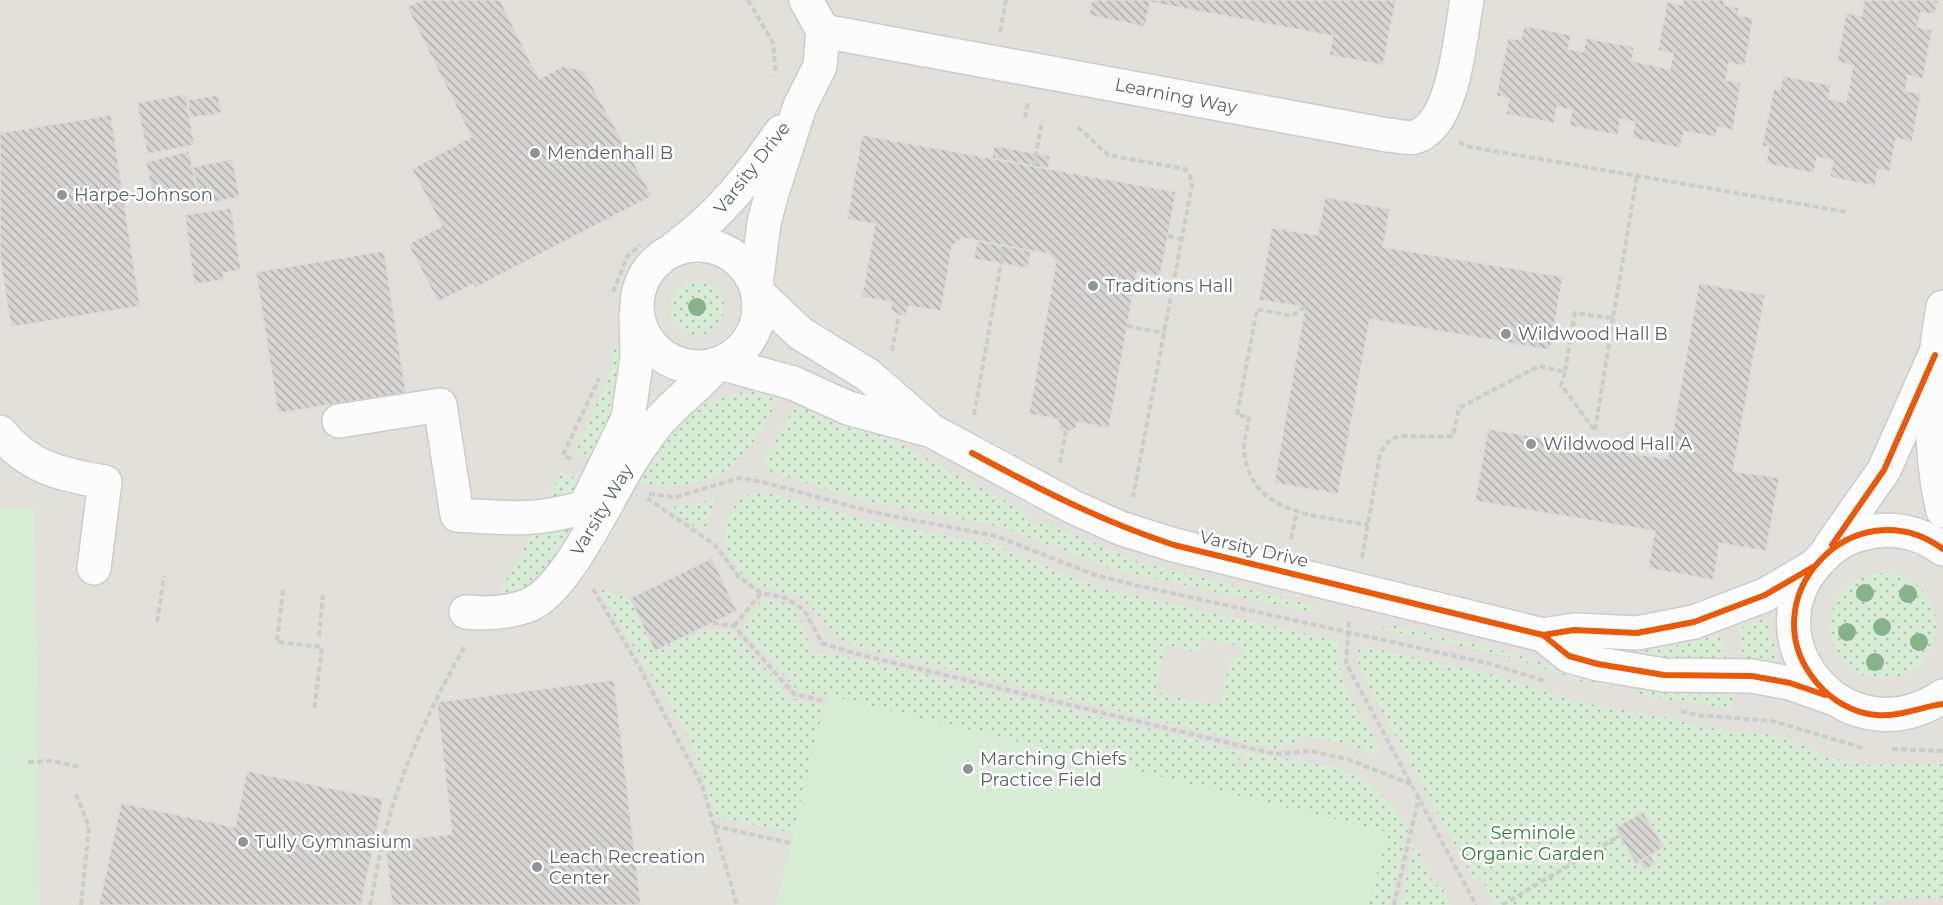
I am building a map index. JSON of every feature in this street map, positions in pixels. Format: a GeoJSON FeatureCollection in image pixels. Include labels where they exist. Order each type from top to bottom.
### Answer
{"type":"FeatureCollection","features":[{"type":"Feature","properties":{"kind":"street"},"geometry":{"type":"LineString","coordinates":[[806,0],[823,32]]}},
{"type":"Feature","properties":{"kind":"street"},"geometry":{"type":"LineString","coordinates":[[1432,126],[1444,110],[1450,89],[1467,0]]}},
{"type":"Feature","properties":{"kind":"street","name":"Varsity Drive"},"geometry":{"type":"LineString","coordinates":[[823,32],[820,66],[800,106],[764,223],[757,289],[800,333],[868,375],[932,431],[1073,507],[1120,528],[1174,545],[1543,635],[1574,630],[1637,633],[1694,622],[1765,595],[1857,535],[1890,530],[1922,537],[1943,549]]}},
{"type":"Feature","properties":{"kind":"street","name":"Learning Way"},"geometry":{"type":"LineString","coordinates":[[823,32],[1387,135],[1414,137],[1432,126]]}},
{"type":"Feature","properties":{"kind":"street","name":"Varsity Drive"},"geometry":{"type":"LineString","coordinates":[[674,249],[708,223],[731,200],[800,106]]}},
{"type":"Feature","properties":{"kind":"street"},"geometry":{"type":"LineString","coordinates":[[695,244],[717,247],[735,256],[750,272],[757,289],[759,316],[751,337],[720,365],[697,368],[674,363],[655,350],[643,334],[636,315],[637,294],[643,278],[656,261],[674,249],[695,244]]}},
{"type":"Feature","properties":{"kind":"street"},"geometry":{"type":"LineString","coordinates":[[1943,307],[1935,355],[1933,452],[1943,511]]}},
{"type":"Feature","properties":{"kind":"street","name":"Varsity Way"},"geometry":{"type":"LineString","coordinates":[[339,421],[440,405],[457,514],[530,519],[585,507],[628,418],[637,357],[636,315]]}},
{"type":"Feature","properties":{"kind":"street"},"geometry":{"type":"LineString","coordinates":[[1832,698],[1812,677],[1804,664],[1795,634],[1798,598],[1819,560],[1884,470],[1935,355]]}},
{"type":"Feature","properties":{"kind":"street","name":"Varsity Drive"},"geometry":{"type":"LineString","coordinates":[[720,365],[794,383],[848,408],[932,431]]}},
{"type":"Feature","properties":{"kind":"street","name":"Varsity Way"},"geometry":{"type":"LineString","coordinates":[[466,627],[531,604],[548,591],[564,572],[634,456],[661,418],[720,365]]}},
{"type":"Feature","properties":{"kind":"street"},"geometry":{"type":"LineString","coordinates":[[0,432],[8,442],[47,470],[105,482],[94,568]]}},
{"type":"Feature","properties":{"kind":"street","name":"Varsity Drive"},"geometry":{"type":"LineString","coordinates":[[1543,635],[1569,656],[1598,664],[1664,675],[1752,676],[1790,683],[1832,698],[1845,706],[1874,715],[1902,715],[1938,702]]}},
{"type":"Feature","properties":{"kind":"path"},"geometry":{"type":"LineString","coordinates":[[1000,34],[1006,0]]}},
{"type":"Feature","properties":{"kind":"path"},"geometry":{"type":"LineString","coordinates":[[1034,166],[1042,121]]}},
{"type":"Feature","properties":{"kind":"path"},"geometry":{"type":"LineString","coordinates":[[1432,126],[1470,147],[1847,212]]}},
{"type":"Feature","properties":{"kind":"path"},"geometry":{"type":"LineString","coordinates":[[1078,127],[1108,155],[1185,169],[1192,185],[1132,497]]}},
{"type":"Feature","properties":{"kind":"path"},"geometry":{"type":"LineString","coordinates":[[1613,318],[1575,313],[1561,385],[1595,432],[1637,176]]}},
{"type":"Feature","properties":{"kind":"path"},"geometry":{"type":"LineString","coordinates":[[1168,236],[1182,239]]}},
{"type":"Feature","properties":{"kind":"path"},"geometry":{"type":"LineString","coordinates":[[973,416],[1004,246]]}},
{"type":"Feature","properties":{"kind":"path"},"geometry":{"type":"LineString","coordinates":[[1305,307],[1292,316],[1257,309],[1237,415],[1249,417],[1244,449],[1253,480],[1268,499],[1282,508],[1368,525]]}},
{"type":"Feature","properties":{"kind":"path"},"geometry":{"type":"LineString","coordinates":[[891,354],[899,315]]}},
{"type":"Feature","properties":{"kind":"path"},"geometry":{"type":"LineString","coordinates":[[1127,326],[1164,333]]}},
{"type":"Feature","properties":{"kind":"path"},"geometry":{"type":"LineString","coordinates":[[1476,905],[1414,785],[1346,663],[1347,631],[1380,454],[1386,444],[1397,437],[1436,439],[1453,436],[1459,408],[1539,366],[1565,372]]}},
{"type":"Feature","properties":{"kind":"path"},"geometry":{"type":"LineString","coordinates":[[1060,464],[1066,430]]}},
{"type":"Feature","properties":{"kind":"path"},"geometry":{"type":"LineString","coordinates":[[1414,785],[1347,759],[1311,751],[1275,754],[857,654],[822,643],[804,610],[786,598],[761,593],[739,577],[715,545],[655,505],[642,493],[676,497],[740,478],[763,482],[872,512],[996,536],[1104,577],[1491,664],[1546,681]]}},
{"type":"Feature","properties":{"kind":"path"},"geometry":{"type":"LineString","coordinates":[[1291,539],[1297,511]]}},
{"type":"Feature","properties":{"kind":"path"},"geometry":{"type":"LineString","coordinates":[[157,622],[164,576]]}},
{"type":"Feature","properties":{"kind":"path"},"geometry":{"type":"LineString","coordinates":[[592,588],[637,663],[702,785],[737,905]]}},
{"type":"Feature","properties":{"kind":"path"},"geometry":{"type":"LineString","coordinates":[[283,590],[277,642],[322,647],[314,711]]}},
{"type":"Feature","properties":{"kind":"path"},"geometry":{"type":"LineString","coordinates":[[734,626],[761,593]]}},
{"type":"Feature","properties":{"kind":"path"},"geometry":{"type":"LineString","coordinates":[[319,636],[323,595]]}},
{"type":"Feature","properties":{"kind":"path"},"geometry":{"type":"LineString","coordinates":[[713,623],[734,626],[794,694],[825,701]]}},
{"type":"Feature","properties":{"kind":"path"},"geometry":{"type":"LineString","coordinates":[[370,905],[384,837],[408,763],[466,627]]}},
{"type":"Feature","properties":{"kind":"path"},"geometry":{"type":"LineString","coordinates":[[1677,710],[1696,715],[1773,721],[1817,732],[1856,747],[1866,748]]}},
{"type":"Feature","properties":{"kind":"path"},"geometry":{"type":"LineString","coordinates":[[1886,748],[1943,751]]}},
{"type":"Feature","properties":{"kind":"path"},"geometry":{"type":"LineString","coordinates":[[28,762],[52,761],[81,767]]}},
{"type":"Feature","properties":{"kind":"path"},"geometry":{"type":"LineString","coordinates":[[76,794],[89,827],[81,905]]}},
{"type":"Feature","properties":{"kind":"path"},"geometry":{"type":"LineString","coordinates":[[1394,905],[1419,796]]}},
{"type":"Feature","properties":{"kind":"path"},"geometry":{"type":"LineString","coordinates":[[714,826],[790,843]]}},
{"type":"Feature","properties":{"kind":"path"},"geometry":{"type":"LineString","coordinates":[[1502,905],[1619,836]]}},
{"type":"Feature","properties":{"kind":"shaded area"},"geometry":{"type":"Polygon","coordinates":[[[0,0],[1943,0],[1943,905],[0,905],[0,0]]]}},
{"type":"Feature","properties":{"kind":"green space"},"geometry":{"type":"Polygon","coordinates":[[[692,281],[702,281],[712,285],[720,293],[724,308],[720,323],[712,331],[702,335],[692,335],[682,331],[674,323],[670,313],[670,303],[674,293],[682,285],[692,281]]]}},
{"type":"Feature","properties":{"kind":"green space"},"geometry":{"type":"Polygon","coordinates":[[[616,344],[622,344],[620,397],[597,459],[576,450],[606,384],[616,344]]]}},
{"type":"Feature","properties":{"kind":"green space"},"geometry":{"type":"Polygon","coordinates":[[[752,391],[778,395],[771,414],[758,436],[726,470],[705,480],[680,486],[655,485],[633,478],[636,473],[646,473],[643,459],[677,422],[719,398],[752,391]]]}},
{"type":"Feature","properties":{"kind":"green space"},"geometry":{"type":"Polygon","coordinates":[[[798,401],[893,440],[1024,511],[1030,525],[1047,523],[1139,562],[1315,606],[1314,613],[1115,570],[1002,527],[869,502],[771,472],[765,460],[798,401]]]}},
{"type":"Feature","properties":{"kind":"green space"},"geometry":{"type":"Polygon","coordinates":[[[561,471],[585,483],[581,493],[545,505],[561,471]]]}},
{"type":"Feature","properties":{"kind":"green space"},"geometry":{"type":"Polygon","coordinates":[[[753,492],[772,494],[871,521],[992,544],[1097,587],[1340,641],[1339,655],[1345,682],[1379,746],[1374,755],[1344,743],[1307,737],[1278,750],[852,646],[831,631],[802,600],[758,585],[736,567],[725,541],[726,524],[733,507],[753,492]],[[1203,638],[1199,653],[1166,645],[1155,692],[1219,706],[1230,660],[1242,654],[1242,647],[1203,638]]]}},
{"type":"Feature","properties":{"kind":"green space"},"geometry":{"type":"Polygon","coordinates":[[[717,499],[705,533],[668,508],[717,499]]]}},
{"type":"Feature","properties":{"kind":"green space"},"geometry":{"type":"Polygon","coordinates":[[[0,508],[35,508],[39,905],[0,905],[0,508]]]}},
{"type":"Feature","properties":{"kind":"green space"},"geometry":{"type":"Polygon","coordinates":[[[578,524],[536,582],[522,592],[497,596],[534,531],[578,524]]]}},
{"type":"Feature","properties":{"kind":"green space"},"geometry":{"type":"Polygon","coordinates":[[[1883,573],[1903,577],[1920,589],[1932,606],[1936,626],[1932,646],[1920,663],[1903,675],[1883,679],[1863,675],[1846,663],[1834,646],[1830,626],[1834,606],[1846,589],[1863,577],[1883,573]]]}},
{"type":"Feature","properties":{"kind":"green space"},"geometry":{"type":"Polygon","coordinates":[[[597,588],[629,598],[655,651],[700,629],[712,632],[720,628],[732,631],[788,694],[795,699],[824,705],[793,833],[717,817],[687,733],[597,588]]]}},
{"type":"Feature","properties":{"kind":"green space"},"geometry":{"type":"Polygon","coordinates":[[[763,598],[785,603],[797,611],[812,652],[867,660],[1241,751],[1237,767],[1242,769],[1247,752],[1339,768],[1350,773],[1379,792],[1395,809],[1408,829],[1390,905],[1369,905],[1387,832],[797,690],[742,627],[763,598]]]}},
{"type":"Feature","properties":{"kind":"green space"},"geometry":{"type":"Polygon","coordinates":[[[1760,619],[1767,621],[1778,659],[1775,662],[1743,659],[1739,629],[1760,619]]]}},
{"type":"Feature","properties":{"kind":"green space"},"geometry":{"type":"Polygon","coordinates":[[[1384,623],[1512,653],[1582,676],[1615,683],[1619,688],[1581,681],[1510,657],[1383,629],[1384,623]]]}},
{"type":"Feature","properties":{"kind":"green space"},"geometry":{"type":"Polygon","coordinates":[[[1721,634],[1726,660],[1672,660],[1626,653],[1626,650],[1674,645],[1721,634]]]}},
{"type":"Feature","properties":{"kind":"green space","name":"Seminole Organic Garden"},"geometry":{"type":"Polygon","coordinates":[[[1359,645],[1487,673],[1588,704],[1669,718],[1700,727],[1783,736],[1828,757],[1866,765],[1943,763],[1943,898],[1908,898],[1874,905],[1495,905],[1481,877],[1474,881],[1361,672],[1357,658],[1359,645]]]}},
{"type":"Feature","properties":{"kind":"green space"},"geometry":{"type":"Polygon","coordinates":[[[1644,688],[1680,693],[1734,689],[1732,709],[1636,695],[1644,688]]]}},
{"type":"Feature","properties":{"kind":"green space","name":"Marching Chiefs Practice Field"},"geometry":{"type":"Polygon","coordinates":[[[827,695],[1387,832],[1369,905],[776,905],[827,695]]]}},
{"type":"Feature","properties":{"kind":"green space"},"geometry":{"type":"Polygon","coordinates":[[[1415,842],[1434,886],[1440,884],[1451,905],[1400,905],[1415,842]]]}},
{"type":"Feature","properties":{"kind":"building","name":"Mendenhall B"},"geometry":{"type":"Polygon","coordinates":[[[421,0],[500,0],[539,79],[563,66],[584,71],[652,196],[475,288],[473,284],[438,302],[408,244],[442,226],[412,169],[471,137],[407,7],[421,0]]]}},
{"type":"Feature","properties":{"kind":"building"},"geometry":{"type":"Polygon","coordinates":[[[1092,0],[1396,0],[1383,65],[1329,55],[1333,36],[1150,2],[1145,27],[1089,15],[1092,0]]]}},
{"type":"Feature","properties":{"kind":"building"},"geometry":{"type":"Polygon","coordinates":[[[1683,0],[1725,0],[1724,5],[1739,8],[1738,15],[1753,18],[1745,66],[1729,63],[1726,80],[1741,83],[1733,130],[1718,127],[1716,137],[1684,131],[1680,148],[1632,138],[1635,122],[1620,119],[1618,135],[1569,126],[1572,110],[1557,107],[1554,123],[1506,114],[1509,98],[1496,96],[1508,38],[1521,40],[1524,26],[1571,35],[1568,49],[1583,52],[1586,38],[1634,47],[1632,61],[1670,69],[1673,53],[1658,50],[1667,2],[1682,5],[1683,0]]]}},
{"type":"Feature","properties":{"kind":"building"},"geometry":{"type":"Polygon","coordinates":[[[1859,0],[1938,0],[1935,14],[1921,12],[1917,27],[1932,30],[1923,79],[1908,75],[1905,91],[1921,94],[1912,142],[1896,138],[1890,171],[1878,169],[1875,186],[1830,177],[1833,160],[1817,157],[1814,173],[1766,164],[1769,147],[1762,146],[1774,88],[1780,90],[1783,76],[1831,85],[1828,99],[1846,103],[1853,65],[1837,62],[1846,13],[1862,16],[1864,1],[1859,0]]]}},
{"type":"Feature","properties":{"kind":"building"},"geometry":{"type":"Polygon","coordinates":[[[185,94],[195,145],[147,154],[137,103],[185,94]]]}},
{"type":"Feature","properties":{"kind":"building"},"geometry":{"type":"Polygon","coordinates":[[[218,95],[221,113],[190,118],[187,100],[218,95]]]}},
{"type":"Feature","properties":{"kind":"building","name":"Harpe-Johnson"},"geometry":{"type":"Polygon","coordinates":[[[111,115],[140,306],[11,327],[0,257],[0,133],[111,115]]]}},
{"type":"Feature","properties":{"kind":"building","name":"Traditions Hall"},"geometry":{"type":"Polygon","coordinates":[[[862,135],[1176,192],[1160,276],[1137,272],[1109,428],[1077,422],[1076,428],[1071,431],[1060,429],[1058,419],[1029,414],[1056,262],[1049,254],[962,238],[952,246],[941,311],[909,306],[905,316],[899,315],[891,310],[892,302],[862,297],[875,224],[847,219],[862,135]]]}},
{"type":"Feature","properties":{"kind":"building"},"geometry":{"type":"Polygon","coordinates":[[[994,146],[1050,156],[1048,169],[992,158],[994,146]]]}},
{"type":"Feature","properties":{"kind":"building"},"geometry":{"type":"Polygon","coordinates":[[[189,151],[198,195],[155,205],[146,162],[189,151]]]}},
{"type":"Feature","properties":{"kind":"building"},"geometry":{"type":"Polygon","coordinates":[[[232,159],[240,197],[200,205],[193,167],[232,159]]]}},
{"type":"Feature","properties":{"kind":"building","name":"Wildwood Hall B"},"geometry":{"type":"Polygon","coordinates":[[[1325,197],[1390,209],[1383,247],[1563,277],[1550,350],[1370,319],[1338,494],[1274,483],[1305,307],[1259,300],[1272,228],[1318,235],[1325,197]]]}},
{"type":"Feature","properties":{"kind":"building"},"geometry":{"type":"Polygon","coordinates":[[[231,208],[241,270],[223,273],[224,280],[194,284],[185,215],[231,208]]]}},
{"type":"Feature","properties":{"kind":"building"},"geometry":{"type":"Polygon","coordinates":[[[977,241],[1031,251],[1028,268],[974,259],[977,241]]]}},
{"type":"Feature","properties":{"kind":"building"},"geometry":{"type":"Polygon","coordinates":[[[384,251],[406,393],[278,413],[256,272],[384,251]]]}},
{"type":"Feature","properties":{"kind":"building","name":"Wildwood Hall A"},"geometry":{"type":"Polygon","coordinates":[[[1699,283],[1765,295],[1733,471],[1779,478],[1766,551],[1720,543],[1713,580],[1648,568],[1655,531],[1475,501],[1488,429],[1668,459],[1699,283]]]}},
{"type":"Feature","properties":{"kind":"building"},"geometry":{"type":"Polygon","coordinates":[[[712,558],[737,611],[655,651],[630,598],[712,558]]]}},
{"type":"Feature","properties":{"kind":"building"},"geometry":{"type":"Polygon","coordinates":[[[614,680],[641,905],[392,905],[385,842],[452,834],[437,702],[614,680]]]}},
{"type":"Feature","properties":{"kind":"building","name":"Tully Gymnasium"},"geometry":{"type":"Polygon","coordinates":[[[247,771],[383,799],[361,905],[99,905],[121,803],[235,827],[247,771]]]}},
{"type":"Feature","properties":{"kind":"building"},"geometry":{"type":"Polygon","coordinates":[[[1643,812],[1664,847],[1636,864],[1615,828],[1643,812]]]}},
{"type":"Feature","properties":{"kind":"building"},"geometry":{"type":"Polygon","coordinates":[[[1650,855],[1655,864],[1645,870],[1640,862],[1650,855]]]}},
{"type":"Feature","properties":{"kind":"cycle path"},"geometry":{"type":"LineString","coordinates":[[1832,545],[1884,470],[1935,355]]}},
{"type":"Feature","properties":{"kind":"cycle path"},"geometry":{"type":"LineString","coordinates":[[972,453],[1071,504],[1121,526],[1174,545],[1543,635],[1574,630],[1637,633],[1694,622],[1765,595],[1813,567]]}},
{"type":"Feature","properties":{"kind":"cycle path"},"geometry":{"type":"LineString","coordinates":[[1943,549],[1909,533],[1876,531],[1845,541],[1820,560],[1802,587],[1794,618],[1798,651],[1817,683],[1843,705],[1867,714],[1885,715],[1943,704]]}},
{"type":"Feature","properties":{"kind":"cycle path"},"geometry":{"type":"LineString","coordinates":[[1543,635],[1569,656],[1598,664],[1664,675],[1752,676],[1790,683],[1825,695]]}},
{"type":"Feature","properties":{"kind":"place","name":"Mendenhall B"},"geometry":{"type":"Point","coordinates":[535,153]}},
{"type":"Feature","properties":{"kind":"place","name":"Harpe-Johnson"},"geometry":{"type":"Point","coordinates":[62,195]}},
{"type":"Feature","properties":{"kind":"place","name":"Traditions Hall"},"geometry":{"type":"Point","coordinates":[1093,286]}},
{"type":"Feature","properties":{"kind":"place","name":"Wildwood Hall B"},"geometry":{"type":"Point","coordinates":[1506,334]}},
{"type":"Feature","properties":{"kind":"place","name":"Wildwood Hall A"},"geometry":{"type":"Point","coordinates":[1531,444]}},
{"type":"Feature","properties":{"kind":"place","name":"Marching Chiefs Practice Field"},"geometry":{"type":"Point","coordinates":[968,769]}},
{"type":"Feature","properties":{"kind":"place","name":"Tully Gymnasium"},"geometry":{"type":"Point","coordinates":[243,842]}},
{"type":"Feature","properties":{"kind":"place","name":"Leach Recreation Center"},"geometry":{"type":"Point","coordinates":[537,867]}}]}
